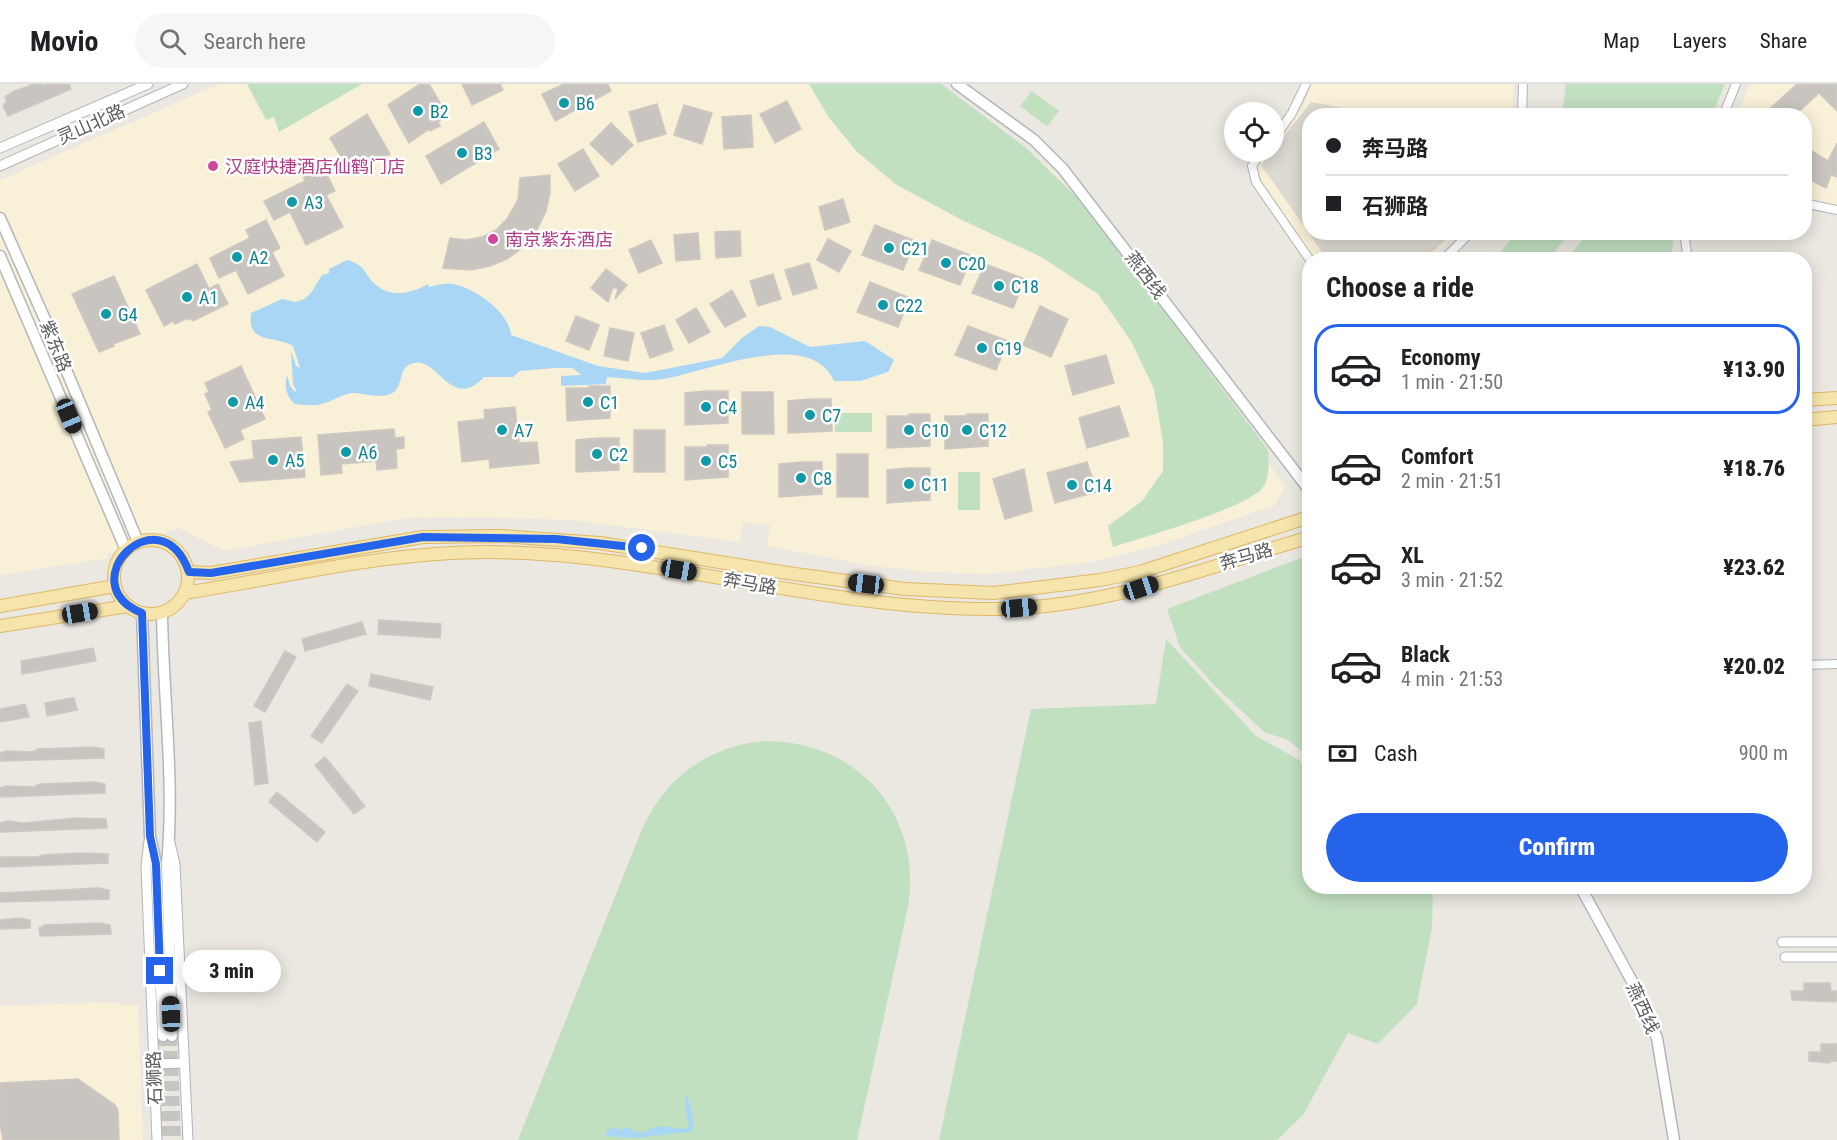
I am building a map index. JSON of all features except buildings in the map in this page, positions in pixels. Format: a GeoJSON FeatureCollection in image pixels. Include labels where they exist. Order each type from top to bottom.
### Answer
{"type":"FeatureCollection","features":[{"type":"Feature","properties":{"kind":"main road","name":"燕西线"},"geometry":{"type":"LineString","coordinates":[[957,84],[1034,140],[1063,169],[1302,481]]}},
{"type":"Feature","properties":{"kind":"main road","name":"紫东路"},"geometry":{"type":"LineString","coordinates":[[0,218],[138,542]]}},
{"type":"Feature","properties":{"kind":"main road","name":"紫东路"},"geometry":{"type":"LineString","coordinates":[[0,256],[126,550]]}},
{"type":"Feature","properties":{"kind":"main road"},"geometry":{"type":"LineString","coordinates":[[1812,400],[1837,398]]}},
{"type":"Feature","properties":{"kind":"main road"},"geometry":{"type":"LineString","coordinates":[[1812,419],[1837,417]]}},
{"type":"Feature","properties":{"kind":"main road","name":"奔马路"},"geometry":{"type":"LineString","coordinates":[[189,572],[211,573],[423,537],[502,536],[600,543],[905,589],[993,593],[1037,589],[1140,572],[1302,518]]}},
{"type":"Feature","properties":{"kind":"main road","name":"奔马路"},"geometry":{"type":"LineString","coordinates":[[185,593],[415,556],[452,552],[495,552],[595,558],[813,594],[908,606],[1001,609],[1101,598],[1302,539]]}},
{"type":"Feature","properties":{"kind":"main road"},"geometry":{"type":"LineString","coordinates":[[151,540],[164,542],[175,548],[184,558],[189,572],[185,593],[172,609],[162,613],[142,613],[128,606],[119,595],[115,586],[114,572],[118,560],[126,550],[138,542],[151,540]]}},
{"type":"Feature","properties":{"kind":"main road"},"geometry":{"type":"LineString","coordinates":[[0,606],[115,586]]}},
{"type":"Feature","properties":{"kind":"main road"},"geometry":{"type":"LineString","coordinates":[[0,626],[128,606]]}},
{"type":"Feature","properties":{"kind":"main road","name":"石狮路"},"geometry":{"type":"LineString","coordinates":[[142,613],[150,836],[156,864],[167,1036],[169,840],[162,613]]}},
{"type":"Feature","properties":{"kind":"main road","name":"燕西线"},"geometry":{"type":"LineString","coordinates":[[1584,894],[1634,985],[1657,1038],[1674,1140]]}},
{"type":"Feature","properties":{"kind":"street","name":"灵山北路"},"geometry":{"type":"LineString","coordinates":[[0,148],[148,84]]}},
{"type":"Feature","properties":{"kind":"street","name":"灵山北路"},"geometry":{"type":"LineString","coordinates":[[0,166],[183,84]]}},
{"type":"Feature","properties":{"kind":"street"},"geometry":{"type":"LineString","coordinates":[[1284,125],[1292,114],[1306,84]]}},
{"type":"Feature","properties":{"kind":"street"},"geometry":{"type":"LineString","coordinates":[[1522,108],[1523,84]]}},
{"type":"Feature","properties":{"kind":"street"},"geometry":{"type":"LineString","coordinates":[[1726,108],[1736,84]]}},
{"type":"Feature","properties":{"kind":"street"},"geometry":{"type":"LineString","coordinates":[[1255,162],[1252,166],[1256,182],[1304,252]]}},
{"type":"Feature","properties":{"kind":"street"},"geometry":{"type":"LineString","coordinates":[[1812,205],[1837,210]]}},
{"type":"Feature","properties":{"kind":"street"},"geometry":{"type":"LineString","coordinates":[[1451,252],[1463,240]]}},
{"type":"Feature","properties":{"kind":"street"},"geometry":{"type":"LineString","coordinates":[[1812,665],[1837,664]]}},
{"type":"Feature","properties":{"kind":"street","name":"石狮路"},"geometry":{"type":"LineString","coordinates":[[150,836],[146,866],[157,1140]]}},
{"type":"Feature","properties":{"kind":"street","name":"石狮路"},"geometry":{"type":"LineString","coordinates":[[169,840],[175,864],[188,1140]]}},
{"type":"Feature","properties":{"kind":"street"},"geometry":{"type":"LineString","coordinates":[[1782,942],[1837,942]]}},
{"type":"Feature","properties":{"kind":"street"},"geometry":{"type":"LineString","coordinates":[[1785,957],[1837,957]]}},
{"type":"Feature","properties":{"kind":"street"},"geometry":{"type":"LineString","coordinates":[[153,1064],[184,1063]]}},
{"type":"Feature","properties":{"kind":"shaded area"},"geometry":{"type":"Polygon","coordinates":[[[219,84],[938,84],[1054,172],[1198,359],[1285,487],[1275,505],[1157,546],[1091,562],[987,574],[929,572],[873,566],[767,546],[770,525],[743,522],[740,542],[571,520],[462,517],[407,518],[224,551],[178,528],[107,554],[109,558],[0,575],[0,180],[219,84]]]}},
{"type":"Feature","properties":{"kind":"shaded area"},"geometry":{"type":"Polygon","coordinates":[[[1311,84],[1514,84],[1512,108],[1302,108],[1311,84]]]}},
{"type":"Feature","properties":{"kind":"shaded area"},"geometry":{"type":"Polygon","coordinates":[[[1750,84],[1837,84],[1837,208],[1812,203],[1812,108],[1740,108],[1750,84]]]}},
{"type":"Feature","properties":{"kind":"shaded area"},"geometry":{"type":"Polygon","coordinates":[[[1311,102],[1342,108],[1306,108],[1311,102]]]}},
{"type":"Feature","properties":{"kind":"shaded area"},"geometry":{"type":"Polygon","coordinates":[[[1302,108],[1302,240],[1451,240],[1438,252],[1309,252],[1256,176],[1254,169],[1258,162],[1284,162],[1284,129],[1302,108]]]}},
{"type":"Feature","properties":{"kind":"shaded area"},"geometry":{"type":"Polygon","coordinates":[[[1302,113],[1302,223],[1261,165],[1263,162],[1284,162],[1284,136],[1302,113]]]}},
{"type":"Feature","properties":{"kind":"shaded area"},"geometry":{"type":"Polygon","coordinates":[[[1314,240],[1445,240],[1433,252],[1322,252],[1314,240]]]}},
{"type":"Feature","properties":{"kind":"shaded area"},"geometry":{"type":"Polygon","coordinates":[[[119,1002],[120,1005],[138,1005],[143,1140],[0,1140],[0,1006],[119,1002]]]}},
{"type":"Feature","properties":{"kind":"green space"},"geometry":{"type":"Polygon","coordinates":[[[247,84],[362,84],[279,132],[274,117],[266,120],[247,84]]]}},
{"type":"Feature","properties":{"kind":"green space"},"geometry":{"type":"Polygon","coordinates":[[[809,84],[941,84],[1025,147],[1084,204],[1268,450],[1268,473],[1264,486],[1255,494],[1218,512],[1113,547],[1108,526],[1142,501],[1163,471],[1163,442],[1154,389],[1131,341],[1098,294],[1041,257],[960,219],[897,185],[856,151],[828,116],[809,84]]]}},
{"type":"Feature","properties":{"kind":"green space"},"geometry":{"type":"Polygon","coordinates":[[[1566,84],[1725,84],[1715,108],[1563,108],[1566,84]]]}},
{"type":"Feature","properties":{"kind":"green space"},"geometry":{"type":"Polygon","coordinates":[[[1032,91],[1059,111],[1047,126],[1020,106],[1032,91]]]}},
{"type":"Feature","properties":{"kind":"green space"},"geometry":{"type":"Polygon","coordinates":[[[1510,240],[1564,240],[1555,252],[1501,252],[1510,240]]]}},
{"type":"Feature","properties":{"kind":"green space"},"geometry":{"type":"Polygon","coordinates":[[[1582,240],[1673,240],[1672,252],[1573,252],[1582,240]]]}},
{"type":"Feature","properties":{"kind":"green space"},"geometry":{"type":"Polygon","coordinates":[[[835,413],[872,413],[872,432],[835,432],[835,413]]]}},
{"type":"Feature","properties":{"kind":"green space"},"geometry":{"type":"Polygon","coordinates":[[[958,472],[980,472],[980,510],[958,510],[958,472]]]}},
{"type":"Feature","properties":{"kind":"green space"},"geometry":{"type":"Polygon","coordinates":[[[1302,558],[1302,751],[1288,740],[1264,732],[1216,687],[1180,647],[1167,609],[1302,558]]]}},
{"type":"Feature","properties":{"kind":"green space"},"geometry":{"type":"Polygon","coordinates":[[[1166,639],[1256,736],[1302,764],[1302,894],[1433,894],[1432,927],[1417,1004],[1378,1044],[1348,1033],[1303,1115],[1277,1140],[939,1140],[1031,709],[1156,704],[1166,639]]]}},
{"type":"Feature","properties":{"kind":"green space"},"geometry":{"type":"Polygon","coordinates":[[[764,741],[798,744],[828,754],[855,769],[877,789],[894,814],[905,842],[910,873],[908,907],[857,1140],[518,1140],[642,829],[652,811],[676,780],[707,758],[744,744],[764,741]]]}},
{"type":"Feature","properties":{"kind":"water"},"geometry":{"type":"Polygon","coordinates":[[[347,260],[361,267],[375,284],[394,293],[408,292],[428,284],[429,287],[447,284],[462,286],[490,302],[498,310],[509,326],[511,335],[598,366],[645,373],[722,358],[742,338],[759,326],[770,327],[810,347],[865,341],[894,360],[888,372],[860,381],[834,381],[821,365],[803,357],[780,355],[729,362],[656,380],[607,377],[606,384],[561,386],[561,376],[582,375],[572,368],[520,371],[513,377],[484,377],[473,386],[462,389],[454,386],[430,367],[422,363],[413,363],[405,368],[394,392],[385,396],[353,393],[319,405],[295,404],[286,387],[287,375],[290,386],[295,392],[296,390],[293,384],[291,351],[296,366],[300,368],[293,346],[258,335],[253,330],[251,313],[282,299],[296,302],[304,299],[311,293],[322,275],[329,273],[329,269],[347,260]]]}},
{"type":"Feature","properties":{"kind":"water"},"geometry":{"type":"Polygon","coordinates":[[[685,1091],[692,1110],[694,1129],[688,1132],[635,1138],[606,1136],[607,1130],[613,1127],[619,1130],[628,1127],[639,1133],[656,1127],[686,1129],[689,1126],[685,1107],[685,1091]]]}},
{"type":"Feature","properties":{"kind":"tunnel"},"geometry":{"type":"LineString","coordinates":[[163,1036],[167,1140]]}},
{"type":"Feature","properties":{"kind":"tunnel"},"geometry":{"type":"LineString","coordinates":[[172,1036],[176,1140]]}},
{"type":"Feature","properties":{"kind":"place","name":"B6"},"geometry":{"type":"Point","coordinates":[564,103]}},
{"type":"Feature","properties":{"kind":"place","name":"B2"},"geometry":{"type":"Point","coordinates":[418,111]}},
{"type":"Feature","properties":{"kind":"place","name":"B3"},"geometry":{"type":"Point","coordinates":[462,153]}},
{"type":"Feature","properties":{"kind":"place","name":"汉庭快捷酒店仙鹤门店"},"geometry":{"type":"Point","coordinates":[213,166]}},
{"type":"Feature","properties":{"kind":"place","name":"A3"},"geometry":{"type":"Point","coordinates":[292,202]}},
{"type":"Feature","properties":{"kind":"place","name":"南京紫东酒店"},"geometry":{"type":"Point","coordinates":[493,239]}},
{"type":"Feature","properties":{"kind":"place","name":"C21"},"geometry":{"type":"Point","coordinates":[889,248]}},
{"type":"Feature","properties":{"kind":"place","name":"A2"},"geometry":{"type":"Point","coordinates":[237,257]}},
{"type":"Feature","properties":{"kind":"place","name":"C20"},"geometry":{"type":"Point","coordinates":[946,263]}},
{"type":"Feature","properties":{"kind":"place","name":"C18"},"geometry":{"type":"Point","coordinates":[999,286]}},
{"type":"Feature","properties":{"kind":"place","name":"A1"},"geometry":{"type":"Point","coordinates":[187,297]}},
{"type":"Feature","properties":{"kind":"place","name":"C22"},"geometry":{"type":"Point","coordinates":[883,305]}},
{"type":"Feature","properties":{"kind":"place","name":"G4"},"geometry":{"type":"Point","coordinates":[106,314]}},
{"type":"Feature","properties":{"kind":"place","name":"C19"},"geometry":{"type":"Point","coordinates":[982,348]}},
{"type":"Feature","properties":{"kind":"place","name":"A4"},"geometry":{"type":"Point","coordinates":[233,402]}},
{"type":"Feature","properties":{"kind":"place","name":"C1"},"geometry":{"type":"Point","coordinates":[588,402]}},
{"type":"Feature","properties":{"kind":"place","name":"C4"},"geometry":{"type":"Point","coordinates":[706,407]}},
{"type":"Feature","properties":{"kind":"place","name":"C7"},"geometry":{"type":"Point","coordinates":[810,415]}},
{"type":"Feature","properties":{"kind":"place","name":"A7"},"geometry":{"type":"Point","coordinates":[502,430]}},
{"type":"Feature","properties":{"kind":"place","name":"C10"},"geometry":{"type":"Point","coordinates":[909,430]}},
{"type":"Feature","properties":{"kind":"place","name":"C12"},"geometry":{"type":"Point","coordinates":[967,430]}},
{"type":"Feature","properties":{"kind":"place","name":"A6"},"geometry":{"type":"Point","coordinates":[346,452]}},
{"type":"Feature","properties":{"kind":"place","name":"C2"},"geometry":{"type":"Point","coordinates":[597,454]}},
{"type":"Feature","properties":{"kind":"place","name":"A5"},"geometry":{"type":"Point","coordinates":[273,460]}},
{"type":"Feature","properties":{"kind":"place","name":"C5"},"geometry":{"type":"Point","coordinates":[706,461]}},
{"type":"Feature","properties":{"kind":"place","name":"C8"},"geometry":{"type":"Point","coordinates":[801,478]}},
{"type":"Feature","properties":{"kind":"place","name":"C11"},"geometry":{"type":"Point","coordinates":[909,484]}},
{"type":"Feature","properties":{"kind":"place","name":"C14"},"geometry":{"type":"Point","coordinates":[1072,485]}},
{"type":"Feature","properties":{"kind":"route"},"geometry":{"type":"LineString","coordinates":[[160,971],[156,864],[150,836],[142,613],[125,603],[119,595],[114,572],[118,560],[126,550],[138,542],[151,540],[164,542],[175,548],[184,558],[189,572],[211,573],[423,537],[502,536],[642,548]]}}]}
